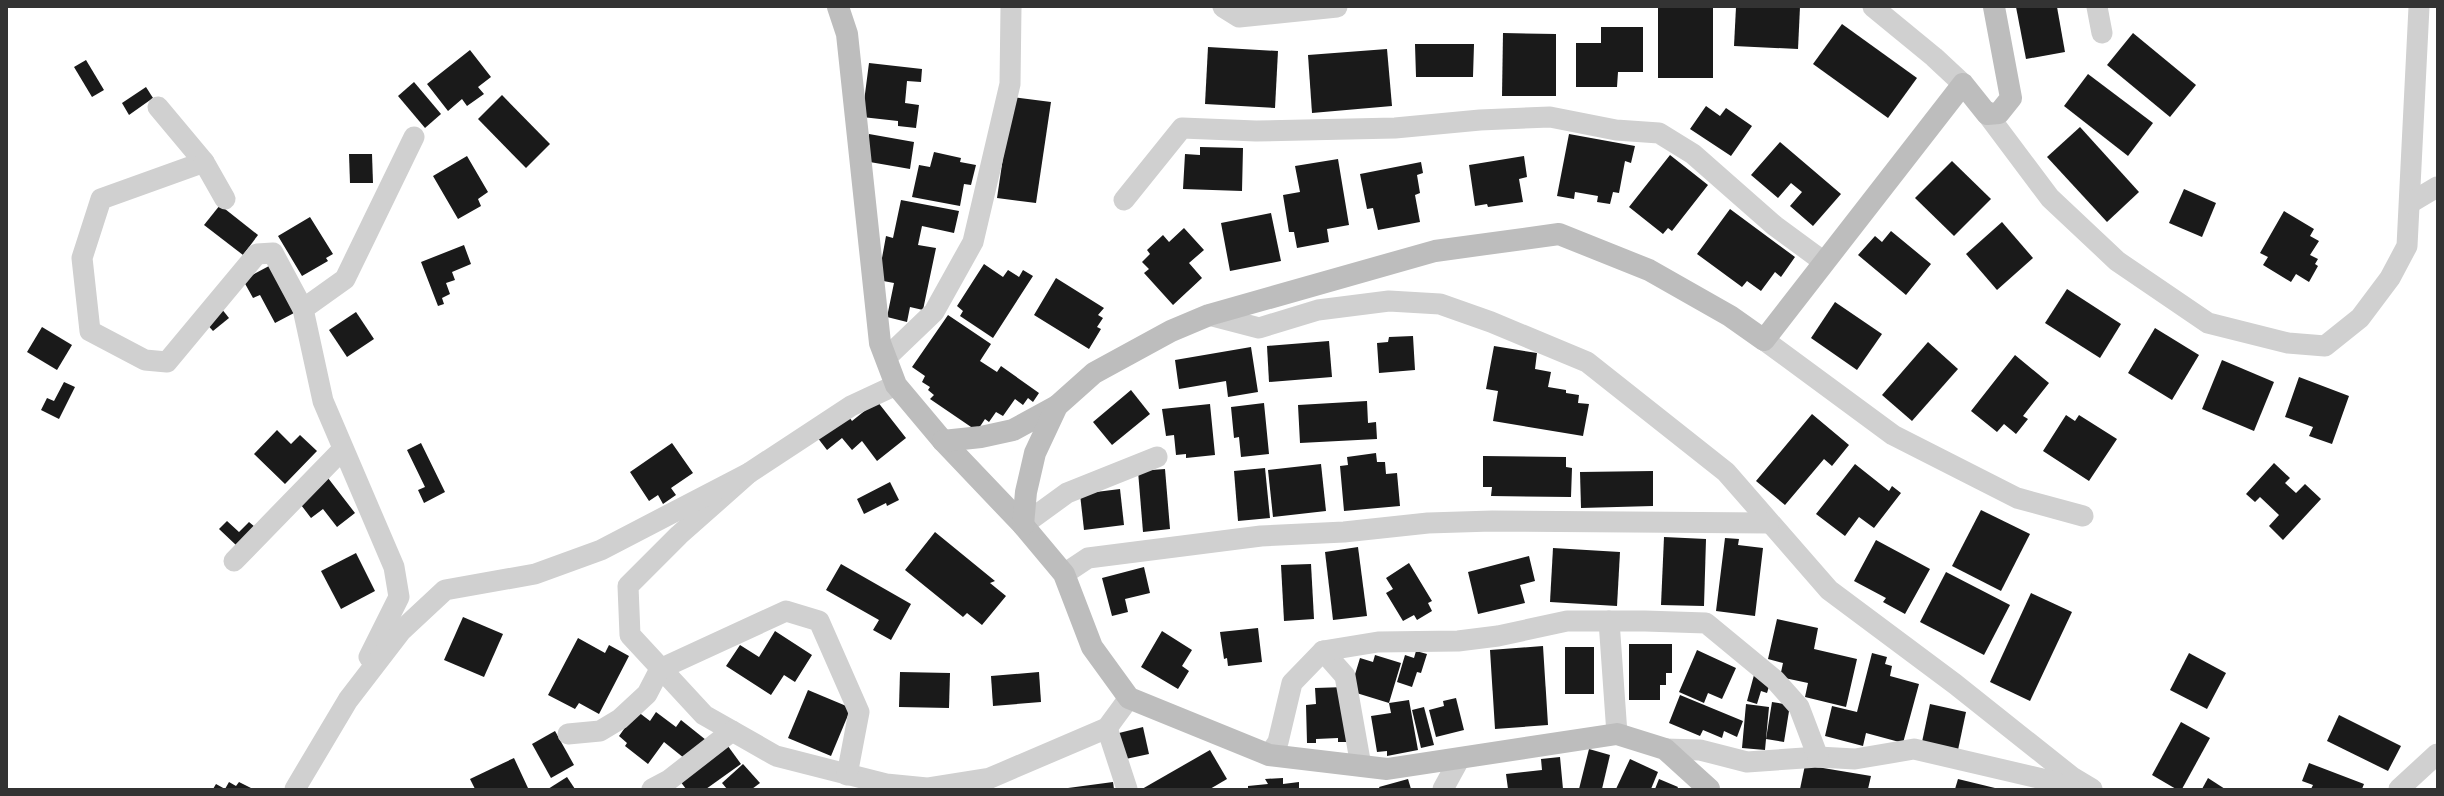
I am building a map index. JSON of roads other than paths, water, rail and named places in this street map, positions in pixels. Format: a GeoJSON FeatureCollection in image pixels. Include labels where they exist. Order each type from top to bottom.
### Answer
{"type":"FeatureCollection","features":[{"type":"Feature","properties":{"kind":"street"},"geometry":{"type":"LineString","coordinates":[[838,7],[847,34],[880,343],[896,385],[942,441],[1023,525],[1064,574],[1092,647],[1129,698],[1268,754],[1387,770],[1617,734],[1665,749],[1700,750],[1747,762],[1818,757],[1855,759],[1914,749],[2051,780],[2072,789]]}},
{"type":"Feature","properties":{"kind":"street"},"geometry":{"type":"LineString","coordinates":[[886,358],[934,312],[973,242],[1010,84],[1011,7]]}},
{"type":"Feature","properties":{"kind":"street"},"geometry":{"type":"LineString","coordinates":[[1223,7],[1239,17],[1336,7]]}},
{"type":"Feature","properties":{"kind":"street"},"geometry":{"type":"LineString","coordinates":[[1873,7],[1934,57],[1963,84],[2050,198],[2117,261],[2208,323],[2288,343],[2325,346],[2360,318],[2390,278],[2407,246],[2419,7]]}},
{"type":"Feature","properties":{"kind":"street"},"geometry":{"type":"LineString","coordinates":[[1987,114],[1999,113],[2011,98],[1994,7]]}},
{"type":"Feature","properties":{"kind":"street"},"geometry":{"type":"LineString","coordinates":[[2097,7],[2102,33]]}},
{"type":"Feature","properties":{"kind":"street"},"geometry":{"type":"LineString","coordinates":[[1764,340],[1963,84]]}},
{"type":"Feature","properties":{"kind":"street"},"geometry":{"type":"LineString","coordinates":[[158,107],[204,162],[224,199]]}},
{"type":"Feature","properties":{"kind":"street"},"geometry":{"type":"LineString","coordinates":[[1124,200],[1182,128],[1256,131],[1395,128],[1480,120],[1550,117],[1616,130],[1659,133],[1693,154],[1775,226],[1824,262]]}},
{"type":"Feature","properties":{"kind":"street"},"geometry":{"type":"LineString","coordinates":[[303,309],[345,279],[414,137]]}},
{"type":"Feature","properties":{"kind":"street"},"geometry":{"type":"LineString","coordinates":[[204,162],[101,199],[82,258],[90,331],[145,360],[167,362],[257,254],[273,254],[303,309],[324,401],[394,567],[399,597],[348,700],[295,789]]}},
{"type":"Feature","properties":{"kind":"street"},"geometry":{"type":"LineString","coordinates":[[2410,203],[2437,187]]}},
{"type":"Feature","properties":{"kind":"street"},"geometry":{"type":"LineString","coordinates":[[942,441],[981,437],[1013,430],[1057,406],[1094,373],[1171,331],[1209,315],[1435,251],[1559,234],[1649,270],[1730,316],[1893,435],[2017,498],[2083,516]]}},
{"type":"Feature","properties":{"kind":"street"},"geometry":{"type":"LineString","coordinates":[[1209,315],[1258,328],[1318,310],[1389,301],[1440,304],[1491,322],[1587,362],[1726,472],[1829,590],[1955,684],[2072,777],[2092,789]]}},
{"type":"Feature","properties":{"kind":"street"},"geometry":{"type":"LineString","coordinates":[[348,700],[401,631],[445,590],[535,574],[602,550],[749,474],[851,406],[896,385]]}},
{"type":"Feature","properties":{"kind":"street"},"geometry":{"type":"LineString","coordinates":[[1023,525],[1026,492],[1034,454],[1057,406]]}},
{"type":"Feature","properties":{"kind":"street"},"geometry":{"type":"LineString","coordinates":[[234,561],[343,449]]}},
{"type":"Feature","properties":{"kind":"street"},"geometry":{"type":"LineString","coordinates":[[1023,525],[1067,494],[1157,457]]}},
{"type":"Feature","properties":{"kind":"street"},"geometry":{"type":"LineString","coordinates":[[749,474],[679,535],[628,586],[630,635],[704,715],[776,756],[889,787],[927,788],[990,778],[1107,728],[1129,698]]}},
{"type":"Feature","properties":{"kind":"street"},"geometry":{"type":"LineString","coordinates":[[1064,574],[1088,558],[1261,536],[1344,532],[1428,523],[1492,521],[1618,524],[1769,523]]}},
{"type":"Feature","properties":{"kind":"street"},"geometry":{"type":"LineString","coordinates":[[568,734],[600,731],[620,719],[647,694],[660,668],[786,611],[819,621],[859,712],[847,775]]}},
{"type":"Feature","properties":{"kind":"street"},"geometry":{"type":"LineString","coordinates":[[1268,754],[1278,742],[1292,683],[1324,651],[1378,642],[1458,641],[1498,636],[1567,621],[1706,622],[1775,680],[1799,707],[1818,757]]}},
{"type":"Feature","properties":{"kind":"street"},"geometry":{"type":"LineString","coordinates":[[1609,622],[1617,734]]}},
{"type":"Feature","properties":{"kind":"street"},"geometry":{"type":"LineString","coordinates":[[1324,651],[1345,676],[1361,766]]}},
{"type":"Feature","properties":{"kind":"street"},"geometry":{"type":"LineString","coordinates":[[1107,728],[1127,789]]}},
{"type":"Feature","properties":{"kind":"street"},"geometry":{"type":"LineString","coordinates":[[652,789],[669,780],[732,731]]}},
{"type":"Feature","properties":{"kind":"street"},"geometry":{"type":"LineString","coordinates":[[1665,749],[1709,789]]}},
{"type":"Feature","properties":{"kind":"street"},"geometry":{"type":"LineString","coordinates":[[2399,789],[2437,754]]}},
{"type":"Feature","properties":{"kind":"street"},"geometry":{"type":"LineString","coordinates":[[1443,789],[1460,758]]}}]}
